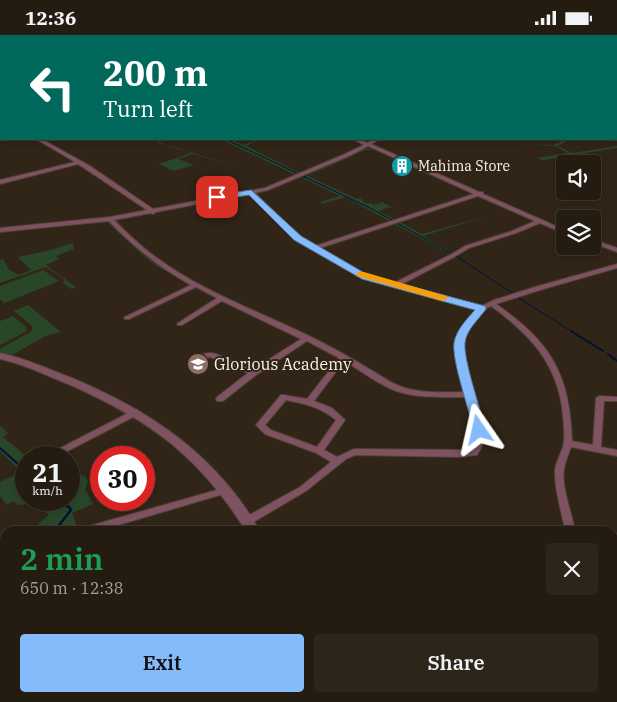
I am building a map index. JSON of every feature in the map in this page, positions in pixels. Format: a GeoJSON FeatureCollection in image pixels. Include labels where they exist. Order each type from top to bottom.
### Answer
{"type":"FeatureCollection","features":[{"type":"Feature","properties":{"kind":"street"},"geometry":{"type":"LineString","coordinates":[[40,140],[79,161],[152,211]]}},
{"type":"Feature","properties":{"kind":"street"},"geometry":{"type":"LineString","coordinates":[[357,140],[481,193],[556,228]]}},
{"type":"Feature","properties":{"kind":"street"},"geometry":{"type":"LineString","coordinates":[[0,230],[110,219],[251,192],[280,185],[376,140]]}},
{"type":"Feature","properties":{"kind":"street"},"geometry":{"type":"LineString","coordinates":[[0,182],[79,161]]}},
{"type":"Feature","properties":{"kind":"street"},"geometry":{"type":"LineString","coordinates":[[251,192],[298,238],[365,277],[481,309]]}},
{"type":"Feature","properties":{"kind":"street"},"geometry":{"type":"LineString","coordinates":[[314,248],[481,193]]}},
{"type":"Feature","properties":{"kind":"street"},"geometry":{"type":"LineString","coordinates":[[110,219],[146,253],[196,285],[221,299],[307,338],[392,386],[404,391],[426,394],[471,395]]}},
{"type":"Feature","properties":{"kind":"street"},"geometry":{"type":"LineString","coordinates":[[395,285],[467,247],[514,232],[539,221]]}},
{"type":"Feature","properties":{"kind":"street"},"geometry":{"type":"LineString","coordinates":[[601,244],[617,250]]}},
{"type":"Feature","properties":{"kind":"street"},"geometry":{"type":"LineString","coordinates":[[0,356],[29,365],[107,396],[166,431],[202,463],[250,526],[303,489],[348,454],[362,451],[474,453],[479,445],[479,430],[463,367],[460,343],[464,329],[481,309],[492,304],[563,280],[617,266]]}},
{"type":"Feature","properties":{"kind":"street"},"geometry":{"type":"LineString","coordinates":[[126,318],[196,285]]}},
{"type":"Feature","properties":{"kind":"street"},"geometry":{"type":"LineString","coordinates":[[180,324],[221,299]]}},
{"type":"Feature","properties":{"kind":"street"},"geometry":{"type":"LineString","coordinates":[[492,304],[529,333],[552,361],[563,391],[568,443],[559,472],[569,526]]}},
{"type":"Feature","properties":{"kind":"street"},"geometry":{"type":"LineString","coordinates":[[220,399],[253,373],[307,338]]}},
{"type":"Feature","properties":{"kind":"street"},"geometry":{"type":"LineString","coordinates":[[192,362],[200,357],[211,355],[253,373]]}},
{"type":"Feature","properties":{"kind":"street"},"geometry":{"type":"LineString","coordinates":[[309,402],[343,357]]}},
{"type":"Feature","properties":{"kind":"street"},"geometry":{"type":"LineString","coordinates":[[319,451],[341,420],[329,411],[309,402],[284,397],[260,425],[268,432],[319,451],[337,461]]}},
{"type":"Feature","properties":{"kind":"street"},"geometry":{"type":"LineString","coordinates":[[596,449],[600,398],[617,399]]}},
{"type":"Feature","properties":{"kind":"street"},"geometry":{"type":"LineString","coordinates":[[71,446],[136,412]]}},
{"type":"Feature","properties":{"kind":"street"},"geometry":{"type":"LineString","coordinates":[[568,443],[617,453]]}},
{"type":"Feature","properties":{"kind":"street"},"geometry":{"type":"LineString","coordinates":[[103,526],[224,491]]}},
{"type":"Feature","properties":{"kind":"green space"},"geometry":{"type":"Polygon","coordinates":[[[156,140],[242,168],[193,154],[178,159],[194,165],[174,171],[159,164],[191,153],[159,143],[156,140]]]}},
{"type":"Feature","properties":{"kind":"green space"},"geometry":{"type":"Polygon","coordinates":[[[222,140],[232,140],[243,145],[259,140],[246,146],[300,173],[296,175],[222,140]]]}},
{"type":"Feature","properties":{"kind":"green space"},"geometry":{"type":"Polygon","coordinates":[[[564,140],[569,140],[558,146],[572,153],[617,146],[617,148],[574,155],[556,155],[556,158],[543,160],[537,158],[568,153],[555,146],[521,144],[553,145],[564,140]]]}},
{"type":"Feature","properties":{"kind":"green space"},"geometry":{"type":"Polygon","coordinates":[[[366,149],[308,176],[357,199],[360,198],[366,204],[374,205],[382,202],[397,210],[389,207],[379,211],[396,220],[474,194],[481,194],[400,222],[422,234],[491,215],[423,236],[454,254],[452,255],[345,197],[322,204],[320,202],[340,196],[303,178],[366,149]]]}},
{"type":"Feature","properties":{"kind":"green space"},"geometry":{"type":"Polygon","coordinates":[[[109,221],[148,258],[211,295],[160,268],[146,258],[107,222],[0,232],[109,221]]]}},
{"type":"Feature","properties":{"kind":"green space"},"geometry":{"type":"Polygon","coordinates":[[[73,243],[74,249],[56,256],[59,259],[46,265],[76,287],[71,289],[63,283],[64,279],[46,267],[0,283],[0,260],[3,259],[9,270],[19,275],[31,270],[18,257],[73,243]]]}},
{"type":"Feature","properties":{"kind":"green space"},"geometry":{"type":"Polygon","coordinates":[[[43,270],[59,281],[4,303],[0,299],[0,286],[43,270]]]}},
{"type":"Feature","properties":{"kind":"green space"},"geometry":{"type":"Polygon","coordinates":[[[28,305],[61,332],[45,336],[12,355],[0,352],[0,349],[32,331],[32,326],[14,311],[28,305]]]}},
{"type":"Feature","properties":{"kind":"green space"},"geometry":{"type":"Polygon","coordinates":[[[13,316],[26,327],[27,331],[0,345],[0,321],[13,316]]]}},
{"type":"Feature","properties":{"kind":"green space"},"geometry":{"type":"Polygon","coordinates":[[[0,426],[8,433],[3,437],[15,447],[15,466],[0,451],[0,426]]]}},
{"type":"Feature","properties":{"kind":"green space"},"geometry":{"type":"Polygon","coordinates":[[[15,474],[15,503],[13,501],[7,505],[0,496],[0,482],[15,474]]]}},
{"type":"Feature","properties":{"kind":"green space"},"geometry":{"type":"Polygon","coordinates":[[[81,475],[88,481],[85,489],[90,498],[90,505],[80,510],[81,475]]]}},
{"type":"Feature","properties":{"kind":"green space"},"geometry":{"type":"Polygon","coordinates":[[[44,511],[77,511],[72,513],[77,526],[38,526],[38,524],[49,515],[44,511]]]}},
{"type":"Feature","properties":{"kind":"waterway"},"geometry":{"type":"LineString","coordinates":[[227,140],[299,174]]}},
{"type":"Feature","properties":{"kind":"waterway"},"geometry":{"type":"LineString","coordinates":[[303,176],[374,210],[452,254]]}},
{"type":"Feature","properties":{"kind":"waterway"},"geometry":{"type":"LineString","coordinates":[[456,256],[512,293]]}},
{"type":"Feature","properties":{"kind":"waterway"},"geometry":{"type":"LineString","coordinates":[[517,297],[573,332]]}},
{"type":"Feature","properties":{"kind":"waterway"},"geometry":{"type":"LineString","coordinates":[[571,331],[603,351]]}},
{"type":"Feature","properties":{"kind":"waterway"},"geometry":{"type":"LineString","coordinates":[[608,354],[617,361]]}},
{"type":"Feature","properties":{"kind":"waterway"},"geometry":{"type":"LineString","coordinates":[[0,448],[15,461]]}},
{"type":"Feature","properties":{"kind":"waterway"},"geometry":{"type":"LineString","coordinates":[[58,526],[70,511]]}},
{"type":"Feature","properties":{"kind":"slow traffic"},"geometry":{"type":"LineString","coordinates":[[360,274],[443,298]]}},
{"type":"Feature","properties":{"kind":"place","name":"Mahima Store"},"geometry":{"type":"Point","coordinates":[402,166]}},
{"type":"Feature","properties":{"kind":"place","name":"Glorious Academy"},"geometry":{"type":"Point","coordinates":[198,364]}},
{"type":"Feature","properties":{"kind":"route"},"geometry":{"type":"LineString","coordinates":[[217,197],[251,192],[298,238],[365,277],[481,309],[464,329],[460,338],[463,367],[476,411],[479,430]]}}]}
